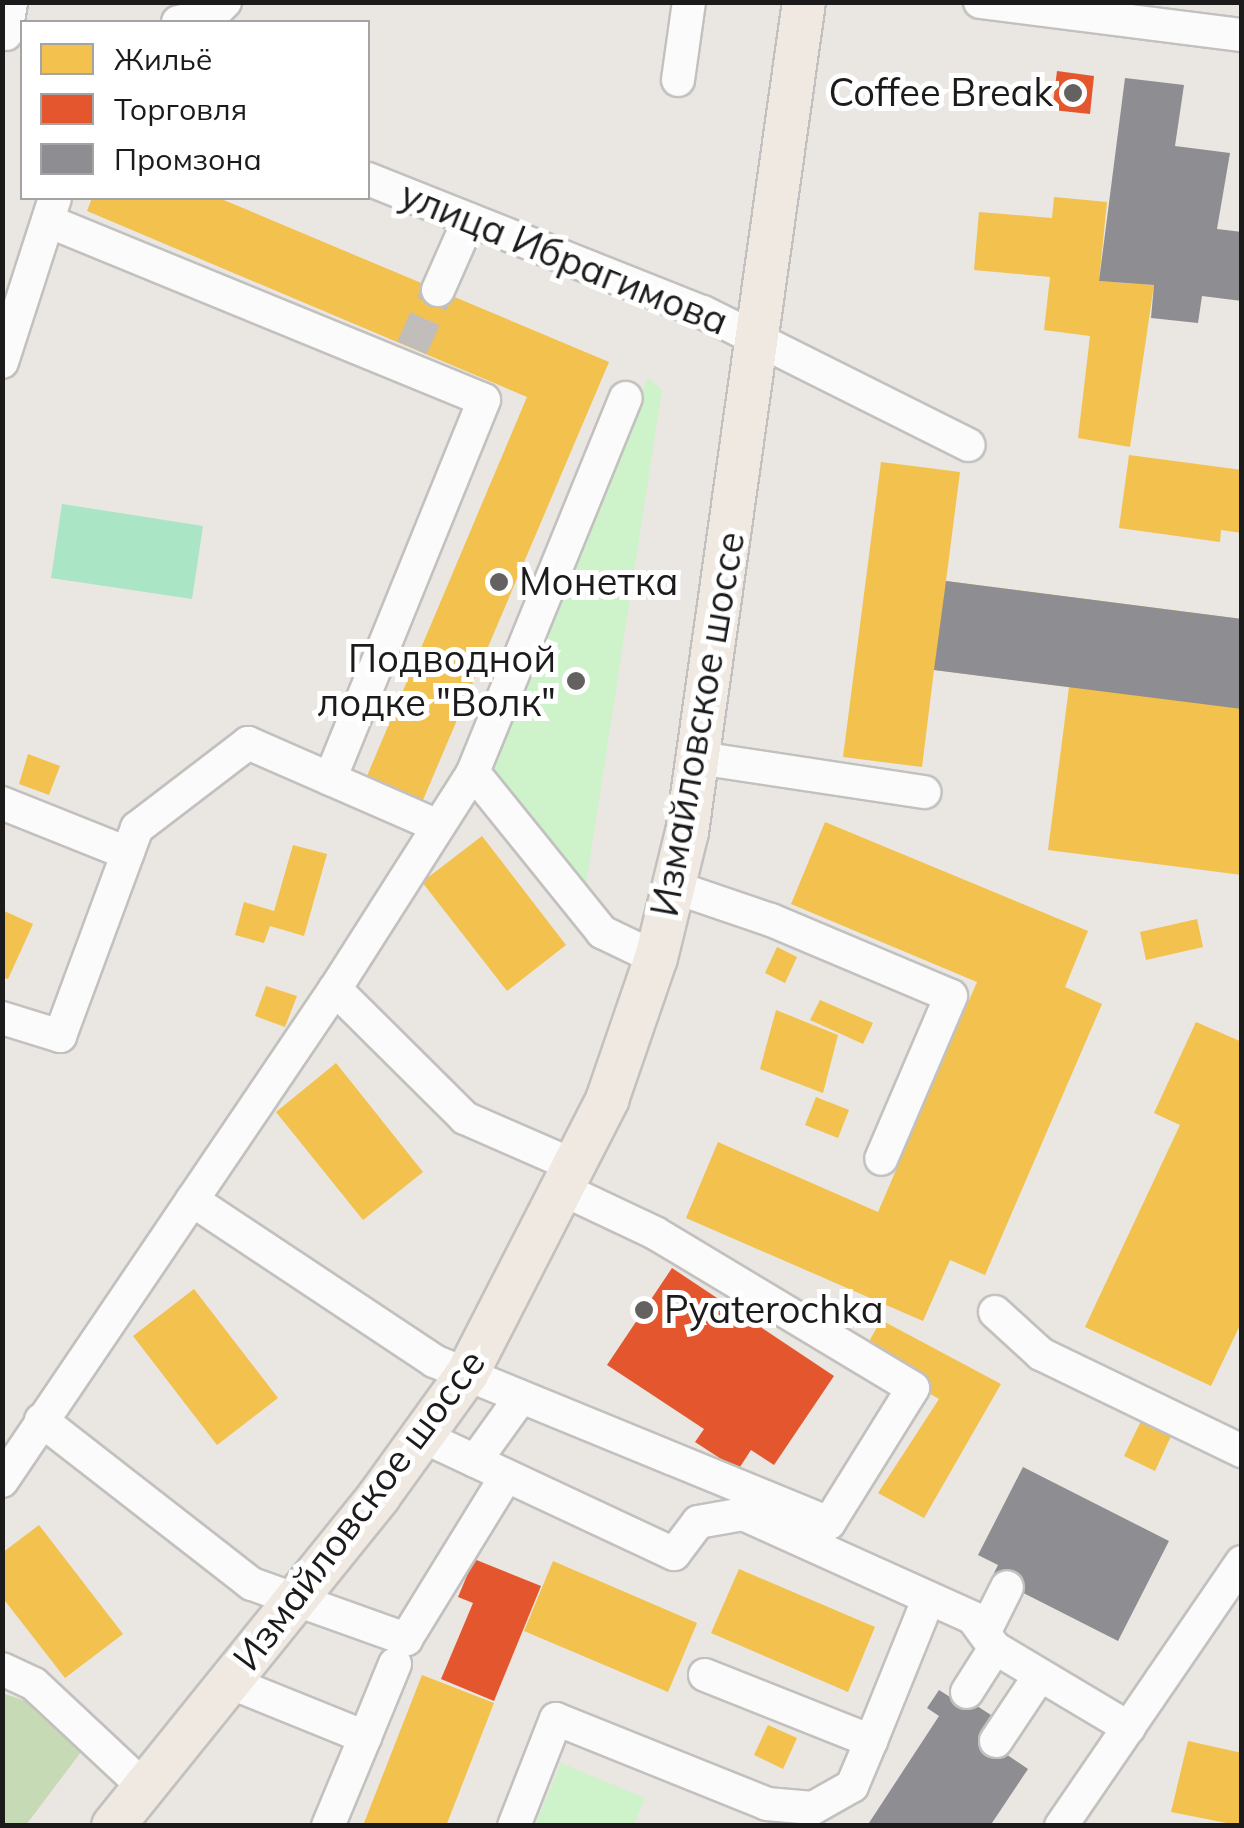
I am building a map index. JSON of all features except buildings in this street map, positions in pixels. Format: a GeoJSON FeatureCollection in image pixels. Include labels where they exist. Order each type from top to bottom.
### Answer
{"type":"FeatureCollection","features":[{"type":"Feature","properties":{"kind":"main road","name":"Измайловское шоссе"},"geometry":{"type":"LineString","coordinates":[[113,1826],[424,1437],[467,1374],[572,1179],[656,958],[699,758],[804,2]]}},
{"type":"Feature","properties":{"kind":"street"},"geometry":{"type":"LineString","coordinates":[[187,20],[213,14],[225,2]]}},
{"type":"Feature","properties":{"kind":"street"},"geometry":{"type":"LineString","coordinates":[[678,80],[689,2]]}},
{"type":"Feature","properties":{"kind":"street"},"geometry":{"type":"LineString","coordinates":[[980,2],[1101,10],[1242,35]]}},
{"type":"Feature","properties":{"kind":"street","name":"улица Ибрагимова"},"geometry":{"type":"LineString","coordinates":[[370,181],[760,337],[894,412],[969,444]]}},
{"type":"Feature","properties":{"kind":"street"},"geometry":{"type":"LineString","coordinates":[[2,362],[51,209],[407,357],[484,400],[330,778]]}},
{"type":"Feature","properties":{"kind":"street"},"geometry":{"type":"LineString","coordinates":[[438,290],[469,220]]}},
{"type":"Feature","properties":{"kind":"street"},"geometry":{"type":"LineString","coordinates":[[2,1480],[335,990],[473,772],[626,398]]}},
{"type":"Feature","properties":{"kind":"street"},"geometry":{"type":"LineString","coordinates":[[2,1018],[60,1036],[137,828],[248,744],[436,825]]}},
{"type":"Feature","properties":{"kind":"street"},"geometry":{"type":"LineString","coordinates":[[699,758],[924,792]]}},
{"type":"Feature","properties":{"kind":"street"},"geometry":{"type":"LineString","coordinates":[[473,772],[602,932],[656,958]]}},
{"type":"Feature","properties":{"kind":"street"},"geometry":{"type":"LineString","coordinates":[[2,803],[126,853]]}},
{"type":"Feature","properties":{"kind":"street"},"geometry":{"type":"LineString","coordinates":[[674,887],[771,920],[951,996],[881,1160]]}},
{"type":"Feature","properties":{"kind":"street"},"geometry":{"type":"LineString","coordinates":[[192,1200],[405,1343],[519,1400],[829,1523],[913,1388],[465,1118],[335,990]]}},
{"type":"Feature","properties":{"kind":"street"},"geometry":{"type":"LineString","coordinates":[[996,1312],[1042,1354],[1242,1451]]}},
{"type":"Feature","properties":{"kind":"street"},"geometry":{"type":"LineString","coordinates":[[474,1461],[519,1400]]}},
{"type":"Feature","properties":{"kind":"street"},"geometry":{"type":"LineString","coordinates":[[41,1420],[252,1584],[406,1639],[505,1478]]}},
{"type":"Feature","properties":{"kind":"street"},"geometry":{"type":"LineString","coordinates":[[424,1437],[674,1554],[698,1522],[744,1514],[973,1618],[990,1641],[1130,1728]]}},
{"type":"Feature","properties":{"kind":"street"},"geometry":{"type":"LineString","coordinates":[[1061,1826],[1242,1562]]}},
{"type":"Feature","properties":{"kind":"street"},"geometry":{"type":"LineString","coordinates":[[967,1692],[990,1641],[1007,1588]]}},
{"type":"Feature","properties":{"kind":"street"},"geometry":{"type":"LineString","coordinates":[[514,1826],[556,1719],[766,1804],[813,1808],[852,1786],[928,1600]]}},
{"type":"Feature","properties":{"kind":"street"},"geometry":{"type":"LineString","coordinates":[[328,1826],[394,1664]]}},
{"type":"Feature","properties":{"kind":"street"},"geometry":{"type":"LineString","coordinates":[[2,1669],[34,1684],[144,1787]]}},
{"type":"Feature","properties":{"kind":"street"},"geometry":{"type":"LineString","coordinates":[[705,1675],[871,1741]]}},
{"type":"Feature","properties":{"kind":"street"},"geometry":{"type":"LineString","coordinates":[[996,1741],[1040,1675]]}},
{"type":"Feature","properties":{"kind":"street"},"geometry":{"type":"LineString","coordinates":[[228,1682],[365,1736]]}},
{"type":"Feature","properties":{"kind":"street"},"geometry":{"type":"LineString","coordinates":[[727,1790],[763,1826]]}},
{"type":"Feature","properties":{"kind":"green space"},"geometry":{"type":"Polygon","coordinates":[[[648,378],[662,390],[586,885],[489,768],[648,378]]]}},
{"type":"Feature","properties":{"kind":"green space"},"geometry":{"type":"Polygon","coordinates":[[[62,504],[203,526],[192,599],[51,578],[62,504]]]}},
{"type":"Feature","properties":{"kind":"green space"},"geometry":{"type":"Polygon","coordinates":[[[2,1693],[26,1701],[84,1748],[26,1825],[3,1825],[2,1693]]]}},
{"type":"Feature","properties":{"kind":"green space"},"geometry":{"type":"Polygon","coordinates":[[[561,1763],[645,1798],[634,1825],[535,1825],[561,1763]]]}},
{"type":"Feature","properties":{"kind":"tunnel"},"geometry":{"type":"LineString","coordinates":[[412,348],[438,290]]}},
{"type":"Feature","properties":{"kind":"place","name":"Coffee Break"},"geometry":{"type":"Point","coordinates":[1073,93]}},
{"type":"Feature","properties":{"kind":"place","name":"Монетка"},"geometry":{"type":"Point","coordinates":[499,582]}},
{"type":"Feature","properties":{"kind":"place","name":"Подводной лодке \"Волк\""},"geometry":{"type":"Point","coordinates":[576,681]}},
{"type":"Feature","properties":{"kind":"place","name":"Pyaterochka"},"geometry":{"type":"Point","coordinates":[644,1310]}}]}
